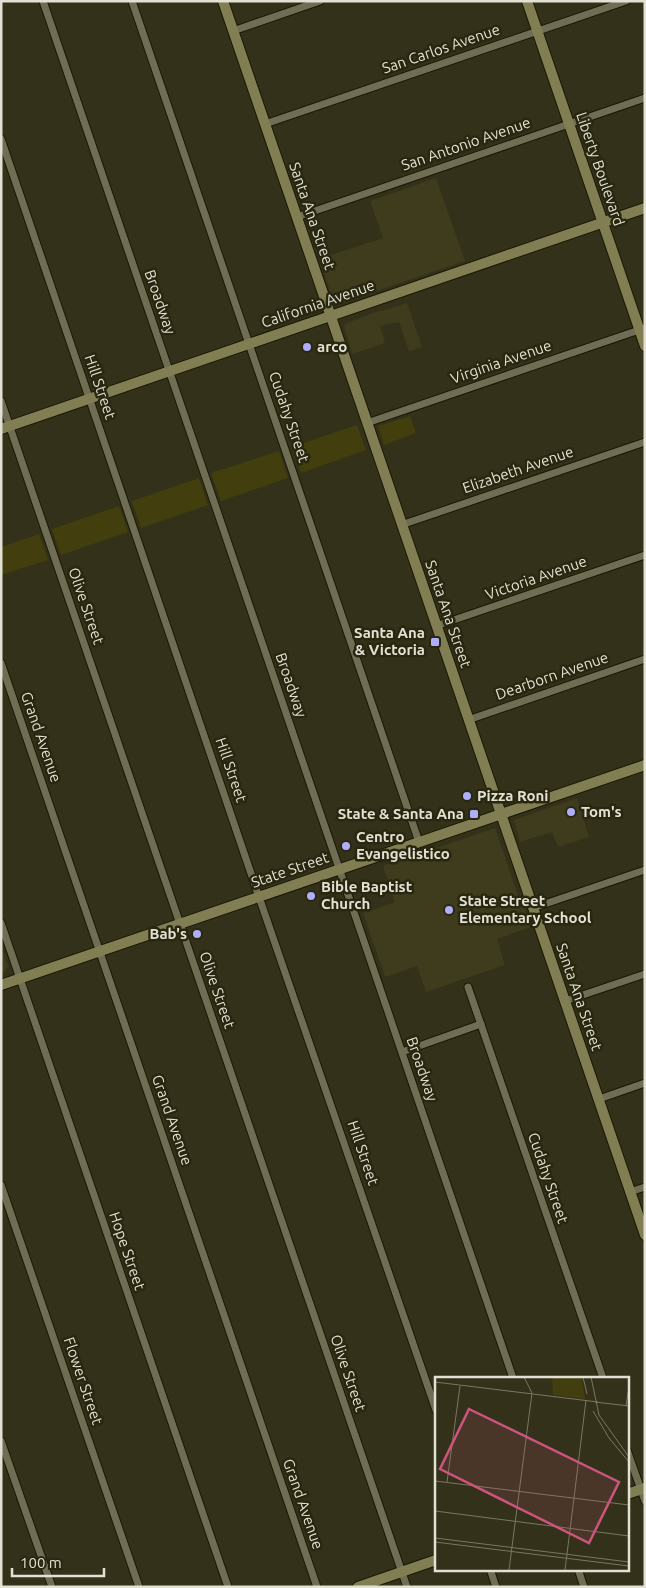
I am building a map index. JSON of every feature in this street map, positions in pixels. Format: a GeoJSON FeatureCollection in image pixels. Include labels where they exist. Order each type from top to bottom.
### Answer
{"type":"FeatureCollection","features":[{"type":"Feature","properties":{"kind":"street","name":"Broadway"},"geometry":{"type":"LineString","coordinates":[[43,1],[513,1377]]}},
{"type":"Feature","properties":{"kind":"street","name":"Cudahy Street"},"geometry":{"type":"LineString","coordinates":[[132,1],[419,842]]}},
{"type":"Feature","properties":{"kind":"street","name":"Santa Ana Street"},"geometry":{"type":"LineString","coordinates":[[223,1],[645,1235]]}},
{"type":"Feature","properties":{"kind":"street"},"geometry":{"type":"LineString","coordinates":[[233,31],[320,1]]}},
{"type":"Feature","properties":{"kind":"street","name":"Liberty Boulevard"},"geometry":{"type":"LineString","coordinates":[[527,1],[603,223],[642,329],[645,346]]}},
{"type":"Feature","properties":{"kind":"street","name":"San Carlos Avenue"},"geometry":{"type":"LineString","coordinates":[[265,124],[626,1]]}},
{"type":"Feature","properties":{"kind":"street","name":"San Antonio Avenue"},"geometry":{"type":"LineString","coordinates":[[297,217],[645,98]]}},
{"type":"Feature","properties":{"kind":"street","name":"Hill Street"},"geometry":{"type":"LineString","coordinates":[[1,139],[435,1407]]}},
{"type":"Feature","properties":{"kind":"street","name":"California Avenue"},"geometry":{"type":"LineString","coordinates":[[6,428],[645,208]]}},
{"type":"Feature","properties":{"kind":"street","name":"Virginia Avenue"},"geometry":{"type":"LineString","coordinates":[[367,423],[642,329]]}},
{"type":"Feature","properties":{"kind":"street","name":"Olive Street"},"geometry":{"type":"LineString","coordinates":[[1,401],[6,428],[180,924],[407,1587]]}},
{"type":"Feature","properties":{"kind":"street","name":"Elizabeth Avenue"},"geometry":{"type":"LineString","coordinates":[[401,525],[645,442]]}},
{"type":"Feature","properties":{"kind":"street","name":"Victoria Avenue"},"geometry":{"type":"LineString","coordinates":[[436,626],[645,555]]}},
{"type":"Feature","properties":{"kind":"street","name":"Dearborn Avenue"},"geometry":{"type":"LineString","coordinates":[[468,720],[645,659]]}},
{"type":"Feature","properties":{"kind":"street","name":"Grand Avenue"},"geometry":{"type":"LineString","coordinates":[[1,663],[317,1587]]}},
{"type":"Feature","properties":{"kind":"street","name":"State Street"},"geometry":{"type":"LineString","coordinates":[[1,985],[645,765]]}},
{"type":"Feature","properties":{"kind":"street"},"geometry":{"type":"LineString","coordinates":[[532,908],[645,870]]}},
{"type":"Feature","properties":{"kind":"street","name":"Hope Street"},"geometry":{"type":"LineString","coordinates":[[1,923],[228,1587]]}},
{"type":"Feature","properties":{"kind":"street"},"geometry":{"type":"LineString","coordinates":[[565,1001],[645,974]]}},
{"type":"Feature","properties":{"kind":"street","name":"Cudahy Street"},"geometry":{"type":"LineString","coordinates":[[468,987],[602,1377]]}},
{"type":"Feature","properties":{"kind":"street"},"geometry":{"type":"LineString","coordinates":[[402,1052],[481,1024]]}},
{"type":"Feature","properties":{"kind":"street"},"geometry":{"type":"LineString","coordinates":[[598,1099],[645,1083]]}},
{"type":"Feature","properties":{"kind":"street","name":"Flower Street"},"geometry":{"type":"LineString","coordinates":[[1,1185],[139,1587]]}},
{"type":"Feature","properties":{"kind":"street"},"geometry":{"type":"LineString","coordinates":[[630,1192],[645,1187]]}},
{"type":"Feature","properties":{"kind":"street"},"geometry":{"type":"LineString","coordinates":[[1,1440],[52,1587]]}},
{"type":"Feature","properties":{"kind":"street"},"geometry":{"type":"LineString","coordinates":[[628,1452],[643,1489],[645,1501]]}},
{"type":"Feature","properties":{"kind":"street"},"geometry":{"type":"LineString","coordinates":[[628,1494],[643,1489]]}},
{"type":"Feature","properties":{"kind":"street"},"geometry":{"type":"LineString","coordinates":[[358,1587],[435,1560]]}},
{"type":"Feature","properties":{"kind":"street"},"geometry":{"type":"LineString","coordinates":[[490,1570],[496,1587]]}},
{"type":"Feature","properties":{"kind":"street"},"geometry":{"type":"LineString","coordinates":[[578,1570],[584,1587]]}},
{"type":"Feature","properties":{"kind":"shaded area"},"geometry":{"type":"Polygon","coordinates":[[[436,178],[465,261],[335,305],[319,259],[383,238],[370,201],[436,178]]]}},
{"type":"Feature","properties":{"kind":"shaded area"},"geometry":{"type":"Polygon","coordinates":[[[407,303],[422,347],[409,351],[399,322],[380,326],[385,343],[352,354],[344,327],[345,324],[381,310],[407,303]]]}},
{"type":"Feature","properties":{"kind":"shaded area"},"geometry":{"type":"Polygon","coordinates":[[[410,416],[416,433],[384,445],[378,426],[410,416]]]}},
{"type":"Feature","properties":{"kind":"shaded area"},"geometry":{"type":"Polygon","coordinates":[[[357,425],[366,450],[301,473],[292,447],[357,425]]]}},
{"type":"Feature","properties":{"kind":"shaded area"},"geometry":{"type":"Polygon","coordinates":[[[279,451],[288,478],[221,501],[211,473],[279,451]]]}},
{"type":"Feature","properties":{"kind":"shaded area"},"geometry":{"type":"Polygon","coordinates":[[[199,478],[208,505],[141,528],[132,501],[199,478]]]}},
{"type":"Feature","properties":{"kind":"shaded area"},"geometry":{"type":"Polygon","coordinates":[[[119,506],[128,532],[61,555],[52,529],[119,506]]]}},
{"type":"Feature","properties":{"kind":"shaded area"},"geometry":{"type":"Polygon","coordinates":[[[39,534],[48,560],[1,575],[1,547],[39,534]]]}},
{"type":"Feature","properties":{"kind":"shaded area"},"geometry":{"type":"Polygon","coordinates":[[[577,798],[589,837],[558,847],[552,832],[520,842],[514,820],[577,798]]]}},
{"type":"Feature","properties":{"kind":"shaded area","name":"State Street Elementary School"},"geometry":{"type":"Polygon","coordinates":[[[495,828],[521,904],[525,907],[531,927],[497,939],[505,965],[426,992],[417,966],[385,977],[363,913],[395,902],[383,866],[495,828]]]}},
{"type":"Feature","properties":{"kind":"shaded area"},"geometry":{"type":"Polygon","coordinates":[[[1,945],[8,966],[1,973],[1,945]]]}},
{"type":"Feature","properties":{"kind":"place","name":"arco"},"geometry":{"type":"Point","coordinates":[307,347]}},
{"type":"Feature","properties":{"kind":"place","name":"Santa Ana & Victoria"},"geometry":{"type":"Point","coordinates":[435,642]}},
{"type":"Feature","properties":{"kind":"place","name":"Pizza Roni"},"geometry":{"type":"Point","coordinates":[467,796]}},
{"type":"Feature","properties":{"kind":"place","name":"Tom's"},"geometry":{"type":"Point","coordinates":[571,812]}},
{"type":"Feature","properties":{"kind":"place","name":"State & Santa Ana"},"geometry":{"type":"Point","coordinates":[474,814]}},
{"type":"Feature","properties":{"kind":"place","name":"Centro Evangelistico"},"geometry":{"type":"Point","coordinates":[346,846]}},
{"type":"Feature","properties":{"kind":"place","name":"Bible Baptist Church"},"geometry":{"type":"Point","coordinates":[311,896]}},
{"type":"Feature","properties":{"kind":"place","name":"State Street Elementary School"},"geometry":{"type":"Point","coordinates":[449,910]}},
{"type":"Feature","properties":{"kind":"place","name":"Bab's"},"geometry":{"type":"Point","coordinates":[197,934]}}]}
